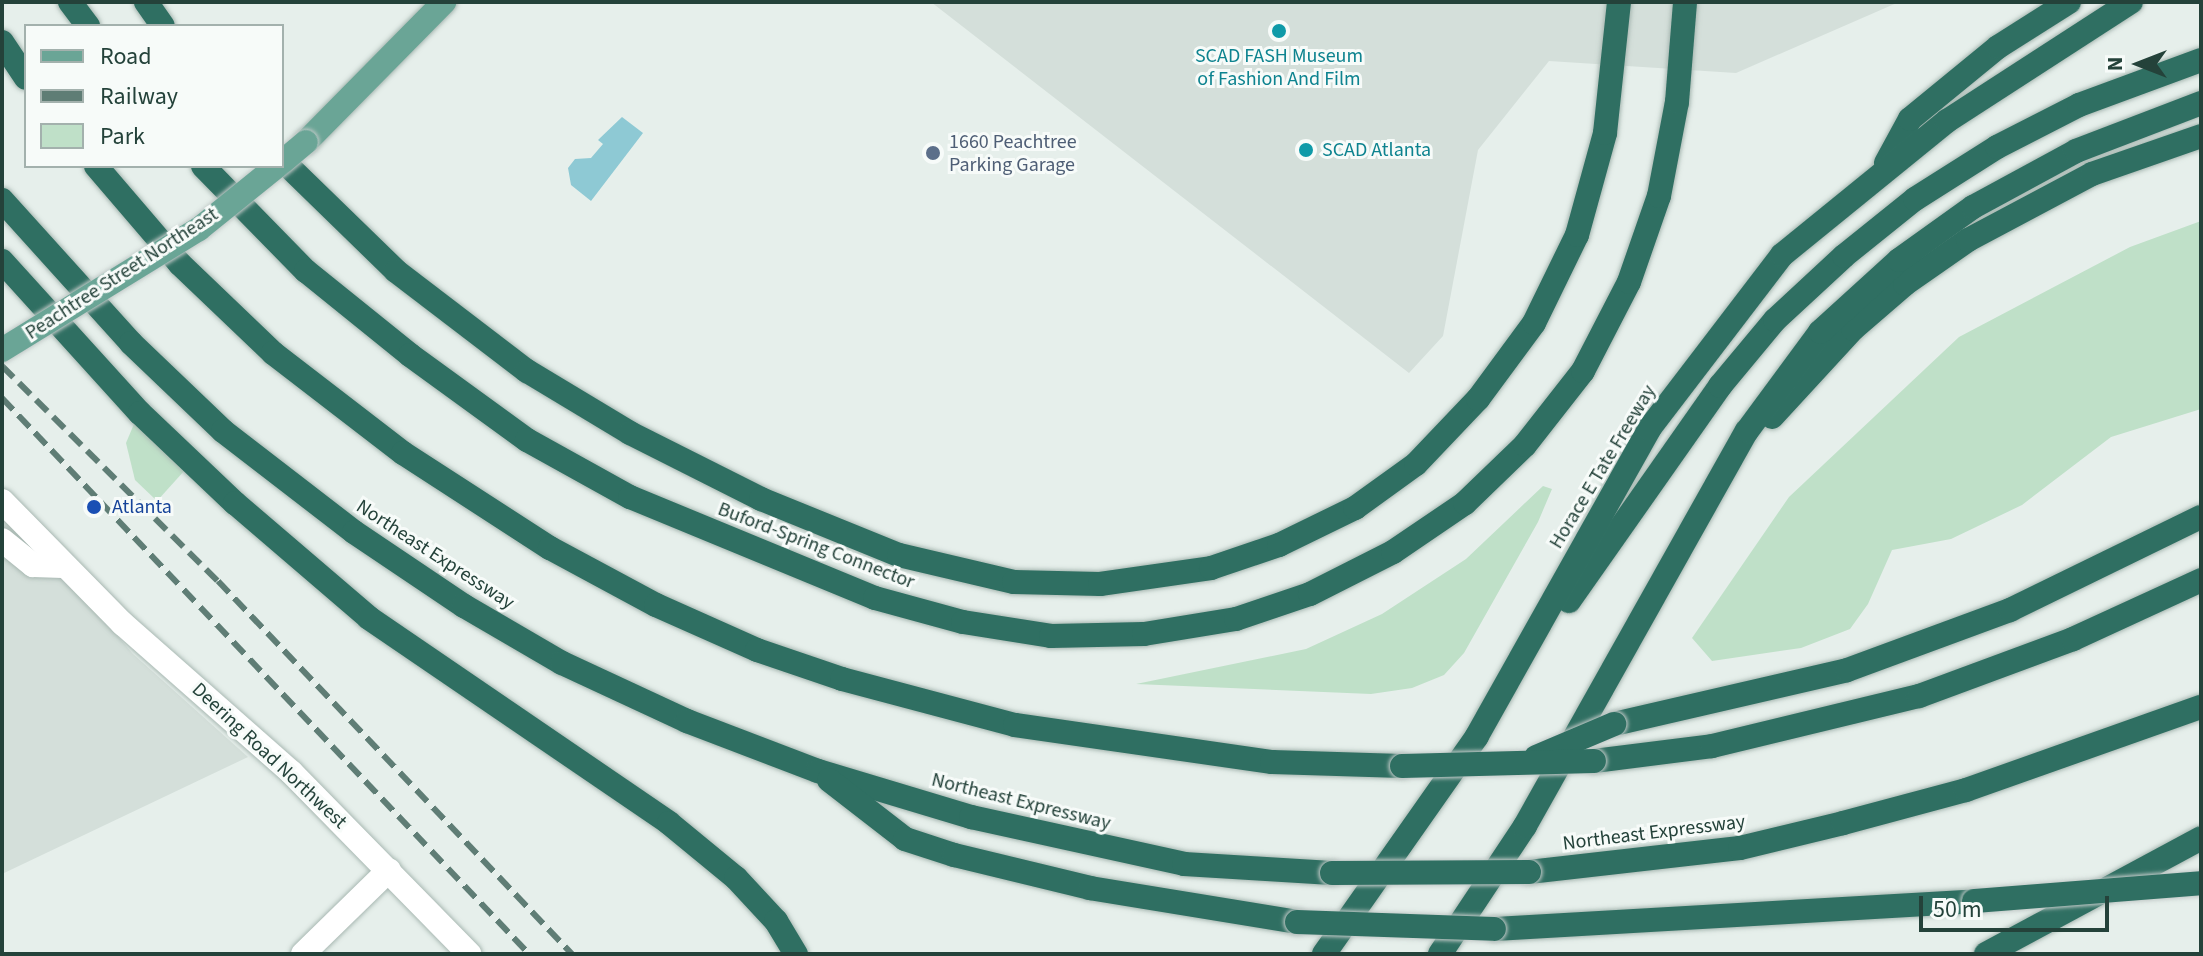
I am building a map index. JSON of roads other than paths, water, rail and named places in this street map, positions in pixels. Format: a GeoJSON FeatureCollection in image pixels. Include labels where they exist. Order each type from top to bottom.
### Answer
{"type":"FeatureCollection","features":[{"type":"Feature","properties":{"kind":"highway"},"geometry":{"type":"LineString","coordinates":[[70,2],[86,24]]}},
{"type":"Feature","properties":{"kind":"highway"},"geometry":{"type":"LineString","coordinates":[[146,2],[162,24]]}},
{"type":"Feature","properties":{"kind":"highway","name":"Buford-Spring Connector"},"geometry":{"type":"LineString","coordinates":[[284,163],[396,271],[527,371],[630,433],[761,499],[899,555],[1014,582],[1100,584],[1211,568],[1279,545],[1355,508],[1416,464],[1478,399],[1534,323],[1577,235],[1605,133],[1619,2]]}},
{"type":"Feature","properties":{"kind":"highway","name":"Buford-Spring Connector"},"geometry":{"type":"LineString","coordinates":[[205,168],[306,271],[410,355],[527,440],[630,497],[875,598],[963,622],[1051,636],[1144,634],[1236,619],[1310,594],[1393,552],[1453,511],[1525,445],[1583,371],[1629,282],[1659,196],[1677,102],[1685,2]]}},
{"type":"Feature","properties":{"kind":"highway"},"geometry":{"type":"LineString","coordinates":[[1881,173],[1910,119],[1998,47],[2069,2]]}},
{"type":"Feature","properties":{"kind":"highway","name":"Horace E Tate Freeway"},"geometry":{"type":"LineString","coordinates":[[1324,954],[1477,736],[1649,429],[1782,255],[1958,113],[2131,2]]}},
{"type":"Feature","properties":{"kind":"highway"},"geometry":{"type":"LineString","coordinates":[[2,42],[24,75]]}},
{"type":"Feature","properties":{"kind":"highway"},"geometry":{"type":"LineString","coordinates":[[1477,736],[1720,386],[1775,320],[1832,266],[1915,199],[1997,147],[2079,105],[2201,60]]}},
{"type":"Feature","properties":{"kind":"highway"},"geometry":{"type":"LineString","coordinates":[[1440,954],[1525,826],[1663,578],[1768,399],[1820,332],[1871,284],[1973,207],[2020,179],[2132,127],[2201,103]]}},
{"type":"Feature","properties":{"kind":"highway"},"geometry":{"type":"LineString","coordinates":[[1663,578],[1784,402],[1905,284],[2028,204],[2137,155],[2201,136]]}},
{"type":"Feature","properties":{"kind":"highway"},"geometry":{"type":"LineString","coordinates":[[98,168],[180,264],[273,353],[403,453],[550,548],[656,605],[757,650],[842,679],[1015,725],[1272,762],[1402,766],[1594,761],[1712,746],[1919,696],[2073,639],[2201,580]]}},
{"type":"Feature","properties":{"kind":"highway","name":"Northeast Expressway"},"geometry":{"type":"LineString","coordinates":[[2,200],[131,343],[223,431],[354,532],[464,606],[562,663],[687,721],[818,771],[971,817],[1094,846],[1184,864],[1332,873],[1529,872],[1712,852],[1828,827],[1966,790],[2201,707]]}},
{"type":"Feature","properties":{"kind":"highway"},"geometry":{"type":"LineString","coordinates":[[2,261],[140,413],[235,503],[369,618],[669,823],[736,878],[776,921],[796,954]]}},
{"type":"Feature","properties":{"kind":"highway"},"geometry":{"type":"LineString","coordinates":[[1526,762],[1614,724],[1847,670],[2051,592],[2201,517]]}},
{"type":"Feature","properties":{"kind":"highway"},"geometry":{"type":"LineString","coordinates":[[818,771],[905,839],[954,855],[1090,888],[1297,922],[1494,929],[1974,901],[2201,883]]}},
{"type":"Feature","properties":{"kind":"highway"},"geometry":{"type":"LineString","coordinates":[[1986,954],[2201,838]]}},
{"type":"Feature","properties":{"kind":"main road"},"geometry":{"type":"LineString","coordinates":[[284,159],[306,142],[444,2]]}},
{"type":"Feature","properties":{"kind":"main road","name":"Peachtree Street Northeast"},"geometry":{"type":"LineString","coordinates":[[2,350],[199,229],[275,168]]}},
{"type":"Feature","properties":{"kind":"street","name":"Deering Road Northwest"},"geometry":{"type":"LineString","coordinates":[[2,501],[63,566],[291,772],[469,954]]}},
{"type":"Feature","properties":{"kind":"street"},"geometry":{"type":"LineString","coordinates":[[2,540],[33,565],[63,566]]}},
{"type":"Feature","properties":{"kind":"street"},"geometry":{"type":"LineString","coordinates":[[303,954],[389,870]]}},
{"type":"Feature","properties":{"kind":"water"},"geometry":{"type":"Polygon","coordinates":[[[622,117],[643,133],[591,201],[571,185],[568,168],[575,159],[591,158],[603,144],[598,140],[622,117]]]}},
{"type":"Feature","properties":{"kind":"railway"},"geometry":{"type":"LineString","coordinates":[[2,366],[218,581],[572,954]]}},
{"type":"Feature","properties":{"kind":"railway"},"geometry":{"type":"LineString","coordinates":[[2,398],[529,954]]}},
{"type":"Feature","properties":{"kind":"place","name":"SCAD FASH Museum of Fashion And Film"},"geometry":{"type":"Point","coordinates":[1279,31]}},
{"type":"Feature","properties":{"kind":"place","name":"SCAD Atlanta"},"geometry":{"type":"Point","coordinates":[1306,150]}},
{"type":"Feature","properties":{"kind":"place","name":"1660 Peachtree Parking Garage"},"geometry":{"type":"Point","coordinates":[933,153]}},
{"type":"Feature","properties":{"kind":"place","name":"Atlanta"},"geometry":{"type":"Point","coordinates":[94,507]}}]}
